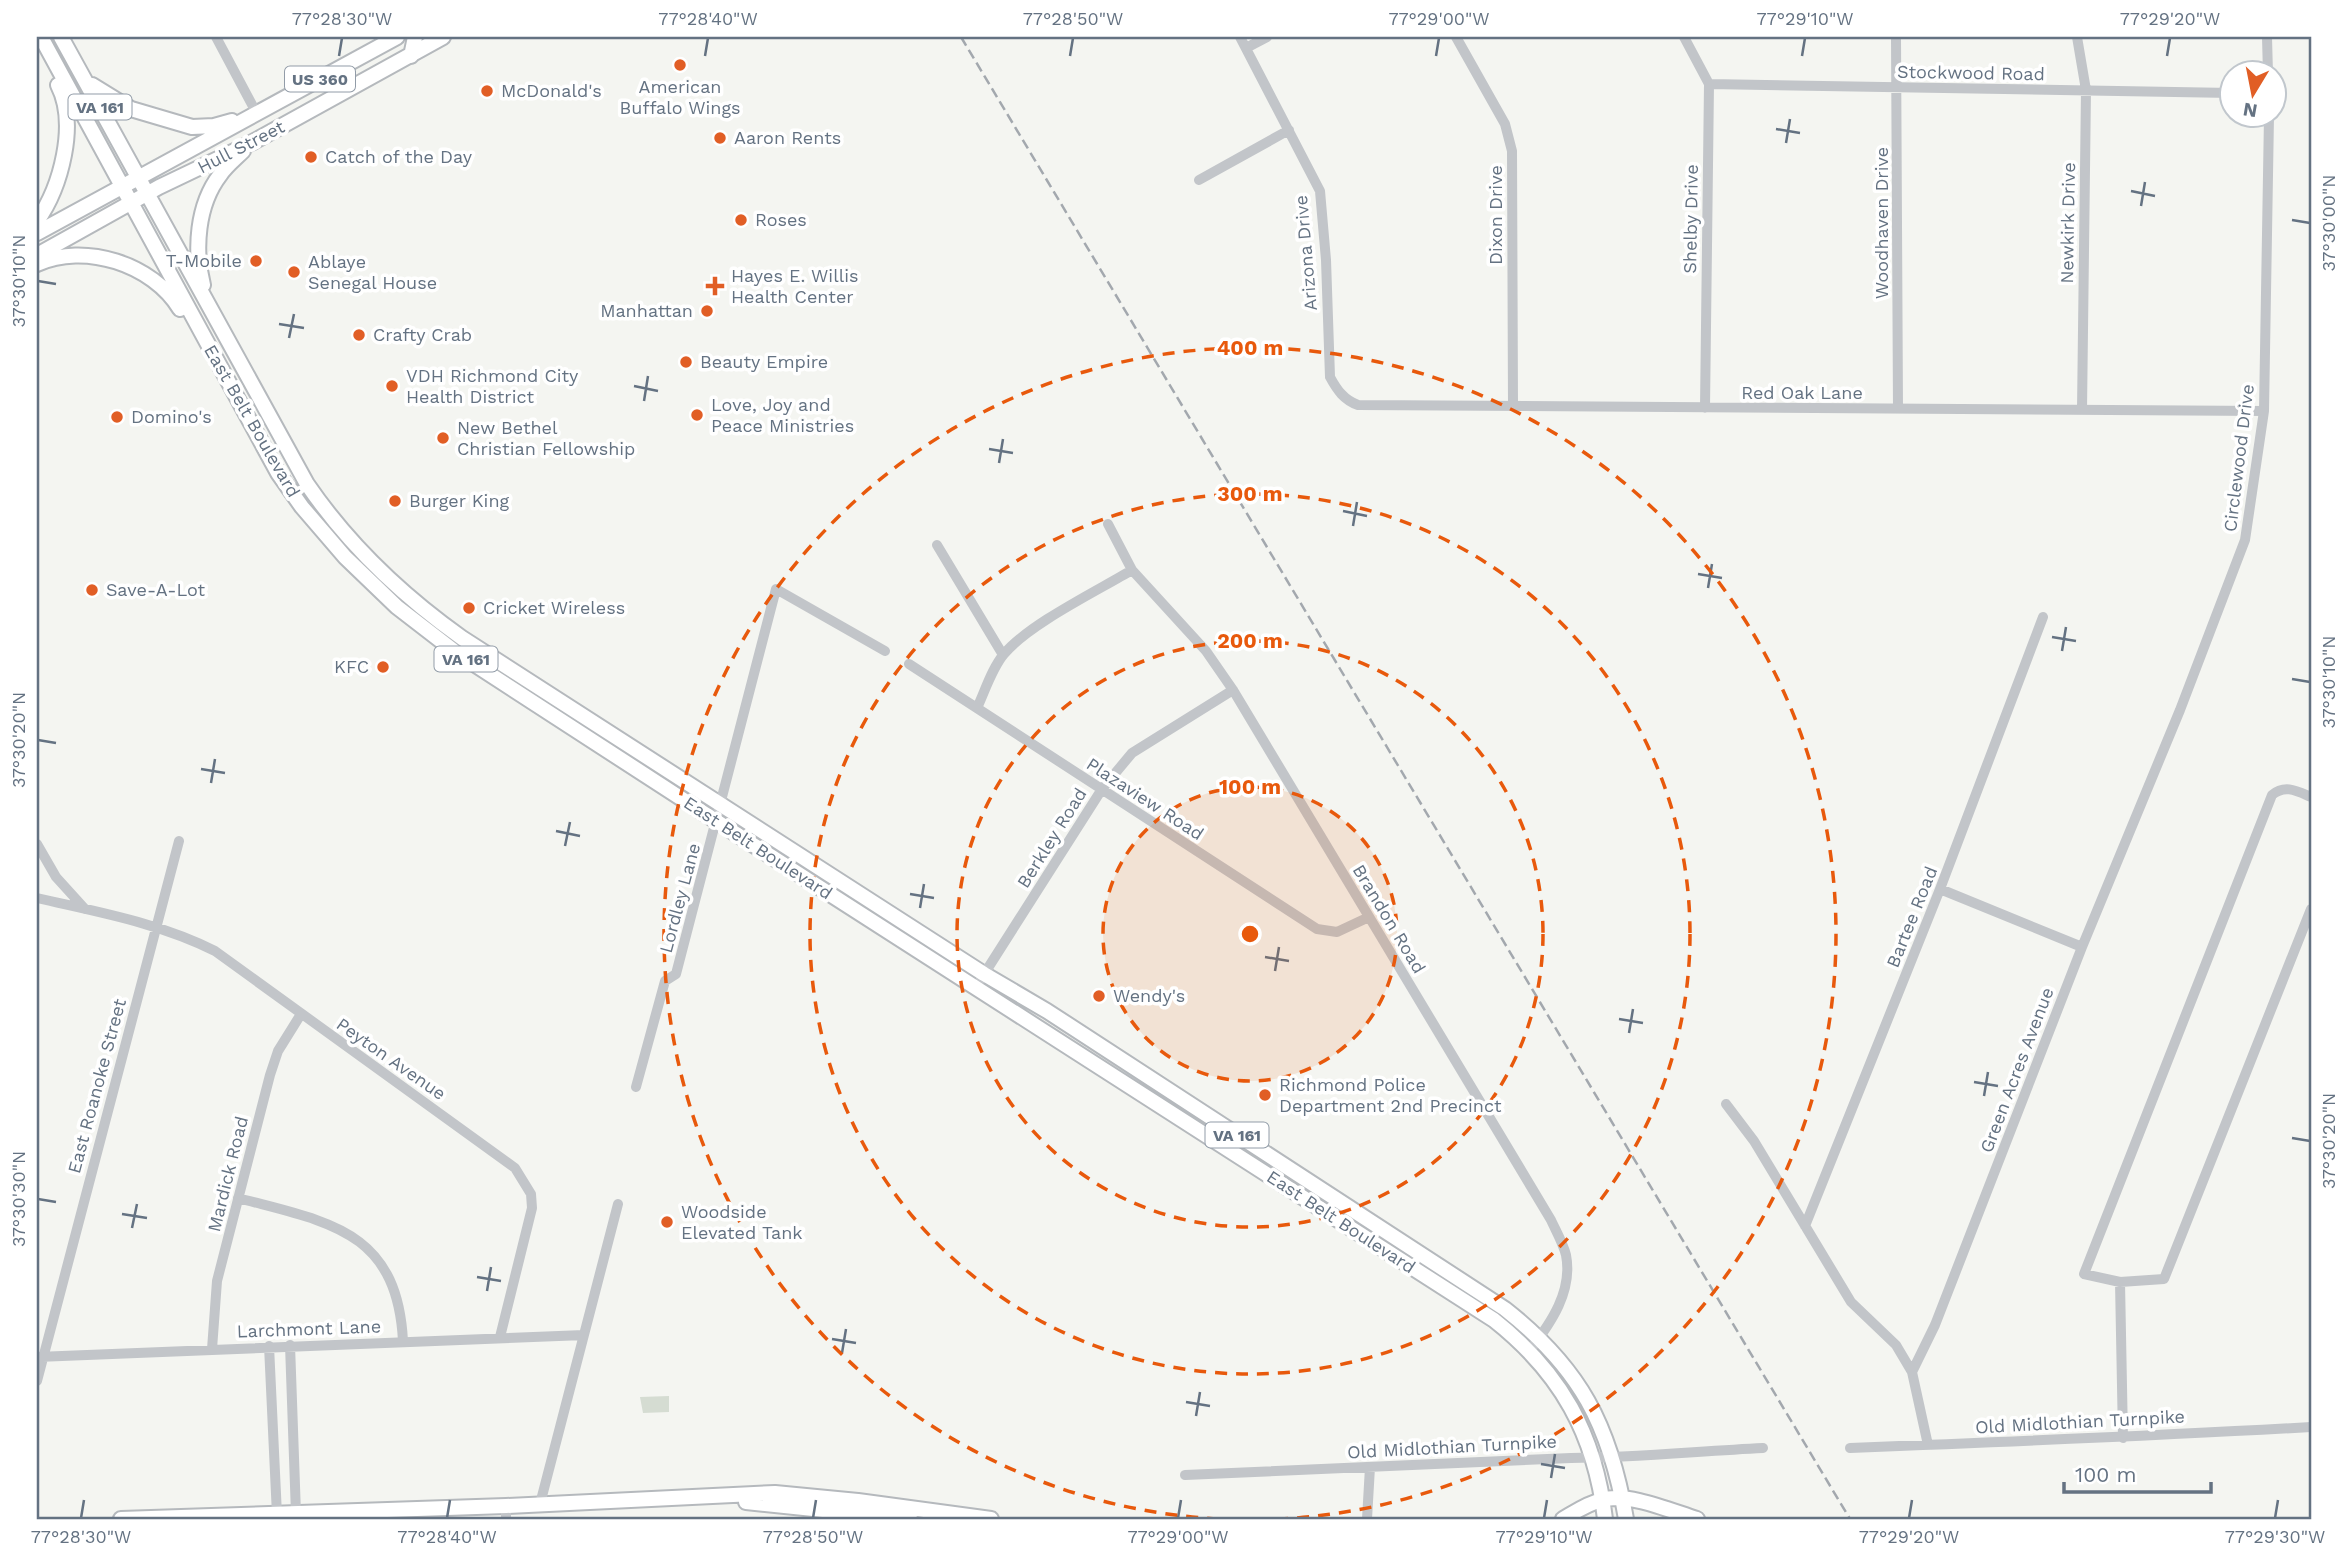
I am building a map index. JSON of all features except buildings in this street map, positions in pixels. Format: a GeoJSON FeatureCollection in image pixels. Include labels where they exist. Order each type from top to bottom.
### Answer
{"type":"FeatureCollection","features":[{"type":"Feature","properties":{"kind":"main road","name":"East Belt Boulevard"},"geometry":{"type":"LineString","coordinates":[[61,37],[307,484],[338,524],[380,569],[430,615],[462,638],[984,975],[1047,1011],[1495,1303],[1539,1337],[1562,1362],[1587,1398],[1596,1414],[1611,1458],[1626,1519]]}},
{"type":"Feature","properties":{"kind":"main road","name":"Hull Street"},"geometry":{"type":"LineString","coordinates":[[37,233],[257,114],[379,41],[397,37]]}},
{"type":"Feature","properties":{"kind":"main road"},"geometry":{"type":"LineString","coordinates":[[411,56],[415,37]]}},
{"type":"Feature","properties":{"kind":"main road","name":"Hull Street"},"geometry":{"type":"LineString","coordinates":[[37,255],[147,194],[251,143],[443,37]]}},
{"type":"Feature","properties":{"kind":"main road","name":"East Belt Boulevard"},"geometry":{"type":"LineString","coordinates":[[39,38],[286,485],[336,547],[371,583],[397,607],[454,650],[1494,1320],[1530,1350],[1548,1370],[1570,1404],[1580,1422],[1595,1463],[1605,1519]]}},
{"type":"Feature","properties":{"kind":"main road"},"geometry":{"type":"LineString","coordinates":[[37,221],[52,192],[64,154],[68,123],[65,101],[49,68],[39,38]]}},
{"type":"Feature","properties":{"kind":"main road"},"geometry":{"type":"LineString","coordinates":[[366,80],[381,56],[379,41]]}},
{"type":"Feature","properties":{"kind":"main road"},"geometry":{"type":"LineString","coordinates":[[86,81],[131,109],[191,127],[214,126],[257,114]]}},
{"type":"Feature","properties":{"kind":"main road"},"geometry":{"type":"LineString","coordinates":[[209,307],[197,251],[202,218],[218,177],[251,143]]}},
{"type":"Feature","properties":{"kind":"main road"},"geometry":{"type":"LineString","coordinates":[[37,264],[57,256],[79,255],[112,261],[138,271],[169,294],[205,340]]}},
{"type":"Feature","properties":{"kind":"main road"},"geometry":{"type":"LineString","coordinates":[[1579,1509],[1590,1493],[1595,1463]]}},
{"type":"Feature","properties":{"kind":"main road"},"geometry":{"type":"LineString","coordinates":[[121,1519],[296,1514],[506,1513],[540,1504],[775,1493],[991,1519]]}},
{"type":"Feature","properties":{"kind":"main road"},"geometry":{"type":"LineString","coordinates":[[710,1498],[910,1519]]}},
{"type":"Feature","properties":{"kind":"main road"},"geometry":{"type":"LineString","coordinates":[[1563,1519],[1603,1499],[1622,1498],[1697,1519]]}},
{"type":"Feature","properties":{"kind":"street"},"geometry":{"type":"LineString","coordinates":[[216,37],[257,114]]}},
{"type":"Feature","properties":{"kind":"street","name":"Arizona Drive"},"geometry":{"type":"LineString","coordinates":[[1240,37],[1320,191],[1326,260],[1330,377],[1343,396]]}},
{"type":"Feature","properties":{"kind":"street"},"geometry":{"type":"LineString","coordinates":[[1246,48],[1267,37]]}},
{"type":"Feature","properties":{"kind":"street","name":"Dixon Drive"},"geometry":{"type":"LineString","coordinates":[[1456,37],[1505,124],[1512,151],[1513,406]]}},
{"type":"Feature","properties":{"kind":"street","name":"Shelby Drive"},"geometry":{"type":"LineString","coordinates":[[1684,37],[1709,83],[1704,408]]}},
{"type":"Feature","properties":{"kind":"street","name":"Woodhaven Drive"},"geometry":{"type":"LineString","coordinates":[[1896,37],[1898,409]]}},
{"type":"Feature","properties":{"kind":"street","name":"Newkirk Drive"},"geometry":{"type":"LineString","coordinates":[[2077,37],[2086,90],[2082,410]]}},
{"type":"Feature","properties":{"kind":"street"},"geometry":{"type":"LineString","coordinates":[[2267,37],[2268,60]]}},
{"type":"Feature","properties":{"kind":"street","name":"Stockwood Road"},"geometry":{"type":"LineString","coordinates":[[1709,83],[2218,93]]}},
{"type":"Feature","properties":{"kind":"street"},"geometry":{"type":"LineString","coordinates":[[1199,180],[1289,130]]}},
{"type":"Feature","properties":{"kind":"street","name":"Circlewood Drive"},"geometry":{"type":"LineString","coordinates":[[2180,709],[2245,540],[2264,411],[2269,130]]}},
{"type":"Feature","properties":{"kind":"street","name":"Red Oak Lane"},"geometry":{"type":"LineString","coordinates":[[1343,396],[1358,405],[2264,411]]}},
{"type":"Feature","properties":{"kind":"street","name":"Brandon Road"},"geometry":{"type":"LineString","coordinates":[[1108,524],[1132,570],[1206,651],[1233,690],[1551,1220],[1565,1252],[1565,1290],[1561,1302],[1530,1350]]}},
{"type":"Feature","properties":{"kind":"street"},"geometry":{"type":"LineString","coordinates":[[937,545],[1003,655]]}},
{"type":"Feature","properties":{"kind":"street"},"geometry":{"type":"LineString","coordinates":[[977,708],[1003,655],[1035,628],[1132,570]]}},
{"type":"Feature","properties":{"kind":"street","name":"Lordley Lane"},"geometry":{"type":"LineString","coordinates":[[636,1087],[665,981],[676,974],[776,589],[885,651]]}},
{"type":"Feature","properties":{"kind":"street","name":"Bartee Road"},"geometry":{"type":"LineString","coordinates":[[1805,1226],[1940,889],[2043,617]]}},
{"type":"Feature","properties":{"kind":"street","name":"Plazaview Road"},"geometry":{"type":"LineString","coordinates":[[908,664],[1317,929],[1337,932],[1369,917]]}},
{"type":"Feature","properties":{"kind":"street","name":"Berkley Road"},"geometry":{"type":"LineString","coordinates":[[976,988],[1102,789],[1132,753],[1233,690]]}},
{"type":"Feature","properties":{"kind":"street","name":"Green Acres Avenue"},"geometry":{"type":"LineString","coordinates":[[1912,1372],[1935,1325],[2082,947],[2180,709]]}},
{"type":"Feature","properties":{"kind":"street"},"geometry":{"type":"LineString","coordinates":[[2311,797],[2290,789],[2279,789],[2272,795],[2084,1274],[2120,1282],[2164,1279],[2311,909]]}},
{"type":"Feature","properties":{"kind":"street","name":"East Roanoke Street"},"geometry":{"type":"LineString","coordinates":[[37,1381],[40,1357],[179,841]]}},
{"type":"Feature","properties":{"kind":"street"},"geometry":{"type":"LineString","coordinates":[[37,844],[56,877],[86,910]]}},
{"type":"Feature","properties":{"kind":"street"},"geometry":{"type":"LineString","coordinates":[[1940,889],[2082,947]]}},
{"type":"Feature","properties":{"kind":"street","name":"Peyton Avenue"},"geometry":{"type":"LineString","coordinates":[[37,898],[155,927],[189,938],[215,951],[515,1168],[531,1194],[532,1208],[500,1337]]}},
{"type":"Feature","properties":{"kind":"street","name":"Mardick Road"},"geometry":{"type":"LineString","coordinates":[[212,1349],[217,1281],[274,1061],[301,1014]]}},
{"type":"Feature","properties":{"kind":"street"},"geometry":{"type":"LineString","coordinates":[[1726,1104],[1755,1141],[1851,1302],[1896,1345],[1912,1372],[1928,1445]]}},
{"type":"Feature","properties":{"kind":"street"},"geometry":{"type":"LineString","coordinates":[[238,1198],[324,1222],[342,1230],[367,1247],[386,1272],[395,1294],[402,1341]]}},
{"type":"Feature","properties":{"kind":"street"},"geometry":{"type":"LineString","coordinates":[[540,1504],[618,1204]]}},
{"type":"Feature","properties":{"kind":"street"},"geometry":{"type":"LineString","coordinates":[[2120,1282],[2123,1438]]}},
{"type":"Feature","properties":{"kind":"street","name":"Larchmont Lane"},"geometry":{"type":"LineString","coordinates":[[40,1357],[584,1335]]}},
{"type":"Feature","properties":{"kind":"street"},"geometry":{"type":"LineString","coordinates":[[290,1345],[296,1514]]}},
{"type":"Feature","properties":{"kind":"street"},"geometry":{"type":"LineString","coordinates":[[269,1346],[277,1515]]}},
{"type":"Feature","properties":{"kind":"street","name":"Old Midlothian Turnpike"},"geometry":{"type":"LineString","coordinates":[[1850,1448],[2123,1438],[2311,1427]]}},
{"type":"Feature","properties":{"kind":"street","name":"Old Midlothian Turnpike"},"geometry":{"type":"LineString","coordinates":[[1185,1475],[1370,1466],[1595,1463],[1611,1458],[1763,1448]]}},
{"type":"Feature","properties":{"kind":"street"},"geometry":{"type":"LineString","coordinates":[[1367,1519],[1370,1466]]}},
{"type":"Feature","properties":{"kind":"shaded area"},"geometry":{"type":"Polygon","coordinates":[[[669,1396],[669,1412],[643,1413],[640,1397],[669,1396]]]}},
{"type":"Feature","properties":{"kind":"railway"},"geometry":{"type":"LineString","coordinates":[[961,37],[1850,1519]]}},
{"type":"Feature","properties":{"kind":"place","name":"American Buffalo Wings"},"geometry":{"type":"Point","coordinates":[680,65]}},
{"type":"Feature","properties":{"kind":"place","name":"McDonald's"},"geometry":{"type":"Point","coordinates":[487,91]}},
{"type":"Feature","properties":{"kind":"place","name":"Aaron Rents"},"geometry":{"type":"Point","coordinates":[720,138]}},
{"type":"Feature","properties":{"kind":"place","name":"Catch of the Day"},"geometry":{"type":"Point","coordinates":[311,157]}},
{"type":"Feature","properties":{"kind":"place","name":"Roses"},"geometry":{"type":"Point","coordinates":[741,220]}},
{"type":"Feature","properties":{"kind":"place","name":"T-Mobile"},"geometry":{"type":"Point","coordinates":[256,261]}},
{"type":"Feature","properties":{"kind":"place","name":"Ablaye Senegal House"},"geometry":{"type":"Point","coordinates":[294,272]}},
{"type":"Feature","properties":{"kind":"place","name":"Hayes E. Willis Health Center"},"geometry":{"type":"Point","coordinates":[715,286]}},
{"type":"Feature","properties":{"kind":"place","name":"Manhattan"},"geometry":{"type":"Point","coordinates":[707,311]}},
{"type":"Feature","properties":{"kind":"place","name":"Crafty Crab"},"geometry":{"type":"Point","coordinates":[359,335]}},
{"type":"Feature","properties":{"kind":"place","name":"Beauty Empire"},"geometry":{"type":"Point","coordinates":[686,362]}},
{"type":"Feature","properties":{"kind":"place","name":"VDH Richmond City Health District"},"geometry":{"type":"Point","coordinates":[392,386]}},
{"type":"Feature","properties":{"kind":"place","name":"Love, Joy and Peace Ministries"},"geometry":{"type":"Point","coordinates":[697,415]}},
{"type":"Feature","properties":{"kind":"place","name":"Domino's"},"geometry":{"type":"Point","coordinates":[117,417]}},
{"type":"Feature","properties":{"kind":"place","name":"New Bethel Christian Fellowship"},"geometry":{"type":"Point","coordinates":[443,438]}},
{"type":"Feature","properties":{"kind":"place","name":"Burger King"},"geometry":{"type":"Point","coordinates":[395,501]}},
{"type":"Feature","properties":{"kind":"place","name":"Save-A-Lot"},"geometry":{"type":"Point","coordinates":[92,590]}},
{"type":"Feature","properties":{"kind":"place","name":"Cricket Wireless"},"geometry":{"type":"Point","coordinates":[469,608]}},
{"type":"Feature","properties":{"kind":"place","name":"KFC"},"geometry":{"type":"Point","coordinates":[383,667]}},
{"type":"Feature","properties":{"kind":"place","name":"Wendy's"},"geometry":{"type":"Point","coordinates":[1099,996]}},
{"type":"Feature","properties":{"kind":"place","name":"Richmond Police Department 2nd Precinct"},"geometry":{"type":"Point","coordinates":[1265,1095]}},
{"type":"Feature","properties":{"kind":"place","name":"Woodside Elevated Tank"},"geometry":{"type":"Point","coordinates":[667,1222]}}]}
